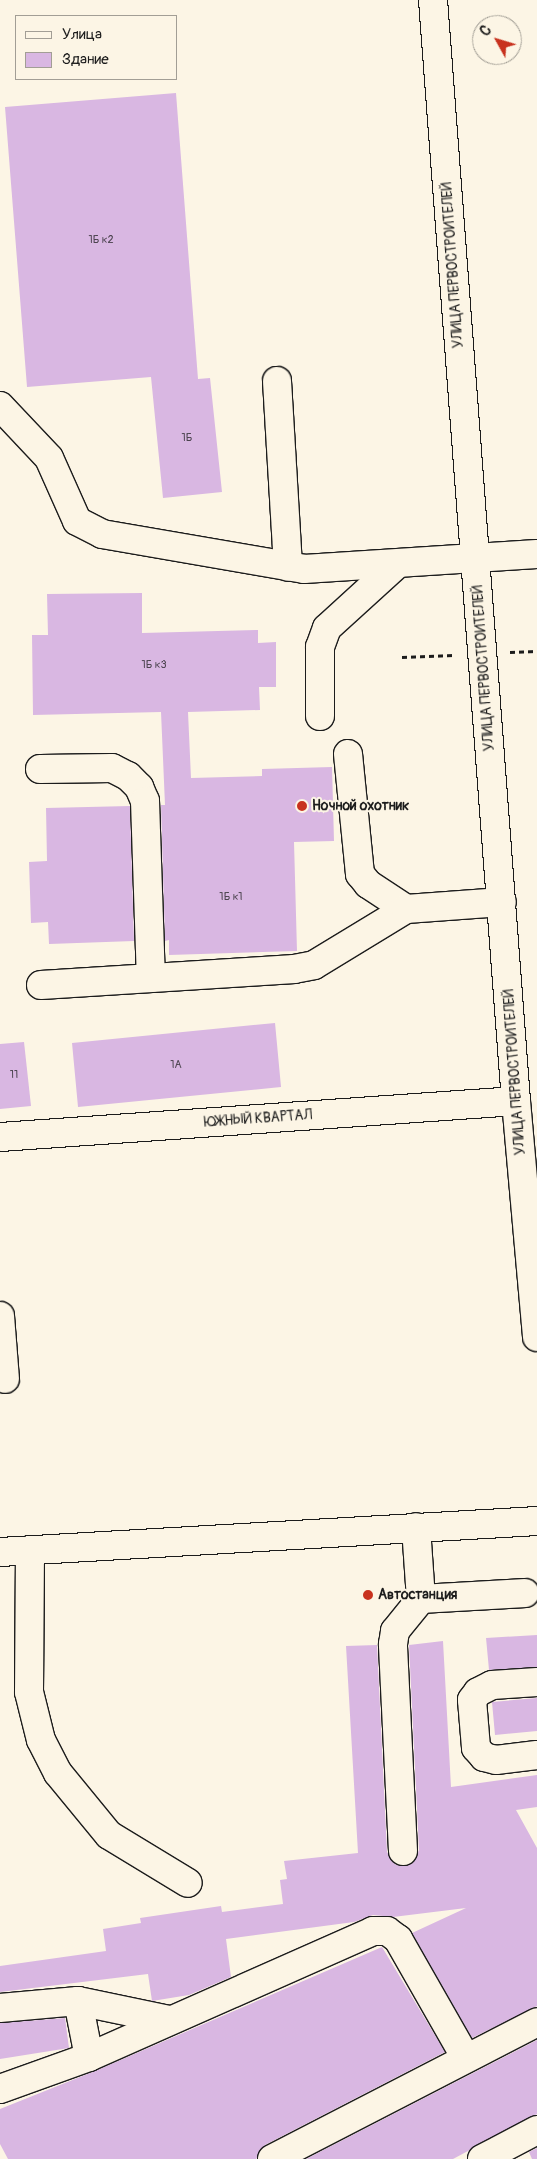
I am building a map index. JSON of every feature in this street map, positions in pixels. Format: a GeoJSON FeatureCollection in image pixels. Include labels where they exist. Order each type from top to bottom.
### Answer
{"type":"FeatureCollection","features":[{"type":"Feature","properties":{"kind":"street","name":"УЛИЦА ПЕРВОСТРОИТЕЛЕЙ"},"geometry":{"type":"LineString","coordinates":[[433,0],[516,1101],[537,1337]]}},
{"type":"Feature","properties":{"kind":"street"},"geometry":{"type":"LineString","coordinates":[[277,381],[288,567]]}},
{"type":"Feature","properties":{"kind":"street"},"geometry":{"type":"LineString","coordinates":[[0,406],[49,458],[69,509],[77,521],[90,529],[288,567],[396,565],[537,554]]}},
{"type":"Feature","properties":{"kind":"street"},"geometry":{"type":"LineString","coordinates":[[320,716],[320,647],[327,628],[396,565]]}},
{"type":"Feature","properties":{"kind":"street"},"geometry":{"type":"LineString","coordinates":[[348,754],[360,874],[368,884],[406,909]]}},
{"type":"Feature","properties":{"kind":"street"},"geometry":{"type":"LineString","coordinates":[[40,769],[112,768],[128,776],[139,787],[145,801],[150,978]]}},
{"type":"Feature","properties":{"kind":"street"},"geometry":{"type":"LineString","coordinates":[[41,985],[294,969],[314,964],[406,909],[502,902]]}},
{"type":"Feature","properties":{"kind":"street","name":"ЮЖНЫЙ КВАРТАЛ"},"geometry":{"type":"LineString","coordinates":[[0,1138],[516,1101]]}},
{"type":"Feature","properties":{"kind":"street"},"geometry":{"type":"LineString","coordinates":[[0,1316],[5,1379]]}},
{"type":"Feature","properties":{"kind":"street"},"geometry":{"type":"LineString","coordinates":[[0,1552],[537,1521]]}},
{"type":"Feature","properties":{"kind":"street"},"geometry":{"type":"LineString","coordinates":[[403,1851],[393,1644],[395,1631],[421,1599],[416,1527]]}},
{"type":"Feature","properties":{"kind":"street"},"geometry":{"type":"LineString","coordinates":[[30,1550],[29,1692],[41,1740],[58,1773],[109,1835],[188,1883]]}},
{"type":"Feature","properties":{"kind":"street"},"geometry":{"type":"LineString","coordinates":[[421,1599],[525,1593]]}},
{"type":"Feature","properties":{"kind":"street"},"geometry":{"type":"LineString","coordinates":[[537,1682],[492,1685],[478,1692],[472,1700],[476,1748],[484,1757],[496,1760],[537,1755]]}},
{"type":"Feature","properties":{"kind":"street"},"geometry":{"type":"LineString","coordinates":[[0,2089],[89,2057],[373,1931],[387,1931],[398,1940],[466,2058]]}},
{"type":"Feature","properties":{"kind":"street"},"geometry":{"type":"LineString","coordinates":[[0,2008],[78,2001],[169,2020]]}},
{"type":"Feature","properties":{"kind":"street"},"geometry":{"type":"LineString","coordinates":[[78,2001],[89,2057]]}},
{"type":"Feature","properties":{"kind":"street"},"geometry":{"type":"LineString","coordinates":[[272,2159],[537,2022]]}},
{"type":"Feature","properties":{"kind":"street"},"geometry":{"type":"LineString","coordinates":[[482,2159],[513,2152],[537,2130]]}},
{"type":"Feature","properties":{"kind":"building"},"geometry":{"type":"Polygon","coordinates":[[[176,93],[198,379],[210,378],[222,492],[163,498],[151,377],[27,387],[5,107],[176,93]]]}},
{"type":"Feature","properties":{"kind":"building"},"geometry":{"type":"Polygon","coordinates":[[[142,593],[142,633],[258,630],[258,643],[276,642],[276,687],[259,687],[260,710],[188,712],[191,778],[262,776],[262,769],[332,767],[334,841],[294,842],[297,951],[169,955],[169,940],[165,941],[161,805],[165,805],[161,712],[33,715],[32,635],[48,635],[47,594],[142,593]]]}},
{"type":"Feature","properties":{"kind":"building"},"geometry":{"type":"Polygon","coordinates":[[[130,806],[134,941],[49,944],[48,922],[31,923],[29,862],[47,861],[46,808],[130,806]]]}},
{"type":"Feature","properties":{"kind":"building"},"geometry":{"type":"Polygon","coordinates":[[[275,1023],[281,1087],[78,1107],[72,1043],[275,1023]]]}},
{"type":"Feature","properties":{"kind":"building"},"geometry":{"type":"Polygon","coordinates":[[[24,1042],[31,1106],[0,1109],[0,1044],[24,1042]]]}},
{"type":"Feature","properties":{"kind":"building"},"geometry":{"type":"Polygon","coordinates":[[[537,1635],[537,1667],[489,1670],[486,1638],[537,1635]]]}},
{"type":"Feature","properties":{"kind":"building"},"geometry":{"type":"Polygon","coordinates":[[[443,1641],[451,1787],[537,1775],[537,1807],[516,1810],[537,1848],[537,2006],[472,2038],[412,1933],[466,1908],[393,1917],[373,1915],[354,1922],[226,1939],[231,1977],[189,1995],[152,2001],[148,1974],[0,1992],[0,1966],[106,1951],[103,1929],[141,1923],[140,1918],[221,1906],[222,1912],[283,1904],[280,1880],[287,1879],[284,1861],[358,1853],[346,1646],[377,1645],[387,1852],[396,1865],[412,1864],[419,1850],[409,1645],[443,1641]]]}},
{"type":"Feature","properties":{"kind":"building"},"geometry":{"type":"Polygon","coordinates":[[[537,1698],[537,1731],[495,1735],[492,1702],[537,1698]]]}},
{"type":"Feature","properties":{"kind":"building"},"geometry":{"type":"Polygon","coordinates":[[[382,1947],[445,2052],[265,2145],[256,2159],[8,2159],[0,2144],[0,2109],[95,2071],[382,1947]]]}},
{"type":"Feature","properties":{"kind":"building"},"geometry":{"type":"Polygon","coordinates":[[[65,2018],[69,2048],[0,2059],[0,2023],[65,2018]]]}},
{"type":"Feature","properties":{"kind":"building"},"geometry":{"type":"Polygon","coordinates":[[[537,2040],[537,2114],[453,2159],[306,2159],[537,2040]]]}},
{"type":"Feature","properties":{"kind":"building"},"geometry":{"type":"Polygon","coordinates":[[[537,2148],[537,2159],[532,2159],[529,2152],[537,2148]]]}},
{"type":"Feature","properties":{"kind":"place","name":"Ночной охотник"},"geometry":{"type":"Point","coordinates":[302,806]}},
{"type":"Feature","properties":{"kind":"place","name":"Автостанция"},"geometry":{"type":"Point","coordinates":[368,1595]}}]}
